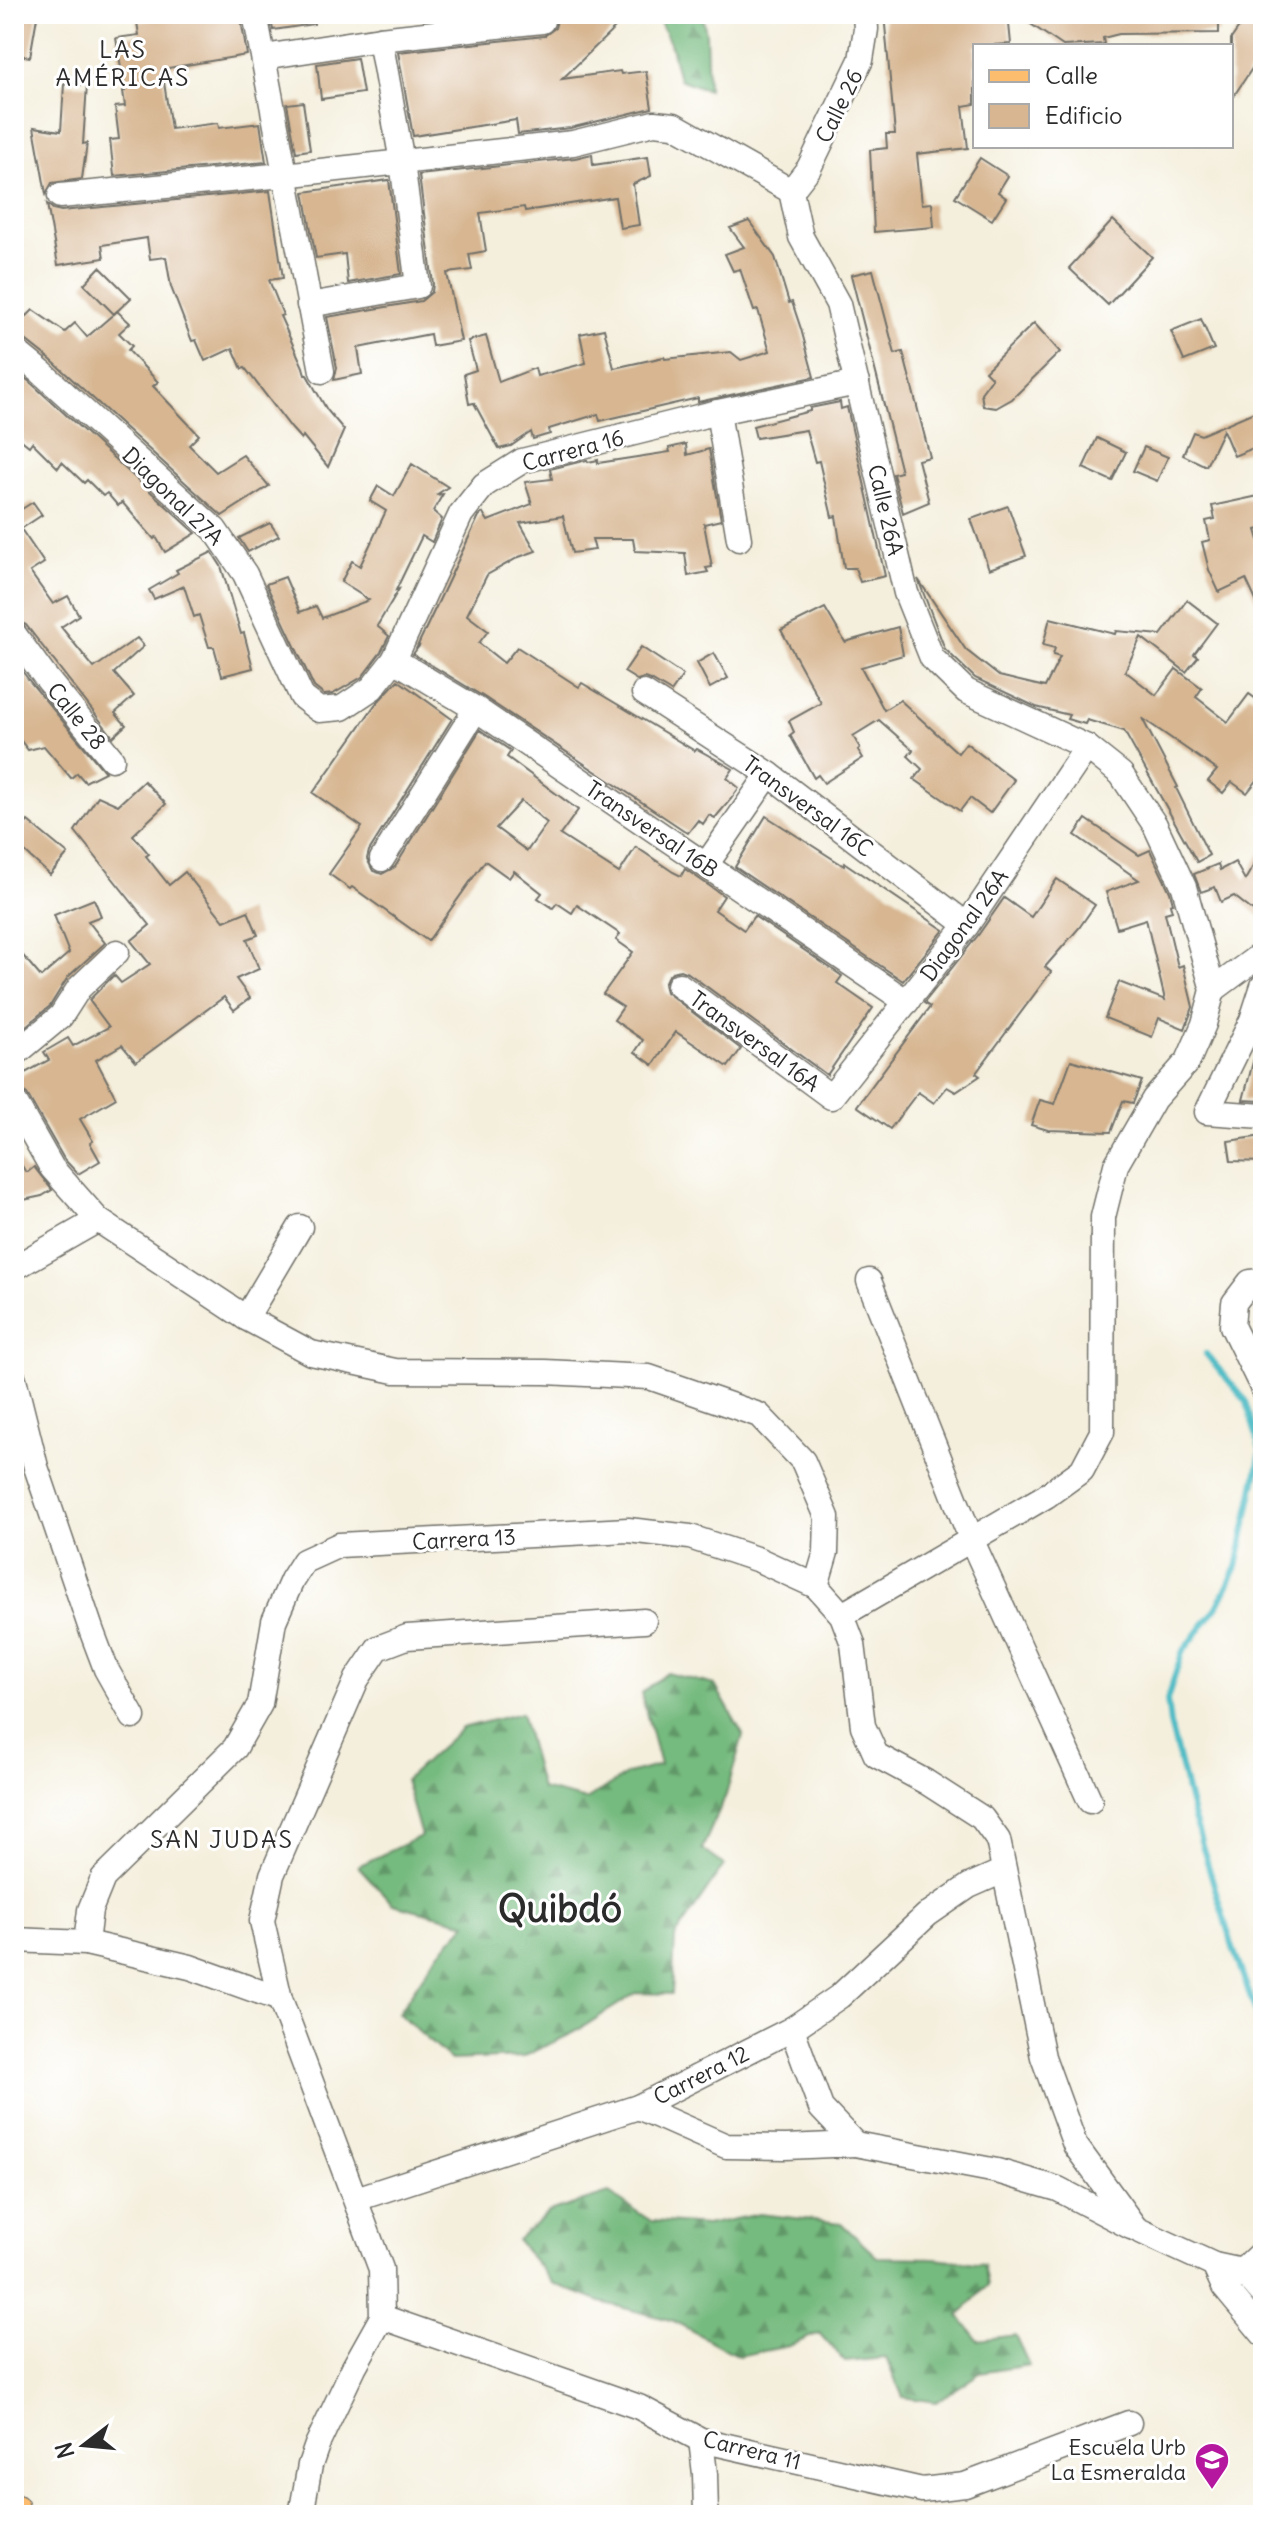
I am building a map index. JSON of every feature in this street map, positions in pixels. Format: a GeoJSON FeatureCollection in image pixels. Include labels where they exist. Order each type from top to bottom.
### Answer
{"type":"FeatureCollection","features":[{"type":"Feature","properties":{"kind":"main road"},"geometry":{"type":"LineString","coordinates":[[14,2509],[15,2515]]}},
{"type":"Feature","properties":{"kind":"street"},"geometry":{"type":"LineString","coordinates":[[255,14],[322,371]]}},
{"type":"Feature","properties":{"kind":"street","name":"Calle 26"},"geometry":{"type":"LineString","coordinates":[[791,191],[809,168],[861,60],[865,14]]}},
{"type":"Feature","properties":{"kind":"street"},"geometry":{"type":"LineString","coordinates":[[264,57],[380,39],[542,21]]}},
{"type":"Feature","properties":{"kind":"street"},"geometry":{"type":"LineString","coordinates":[[309,305],[418,286],[402,162],[380,39]]}},
{"type":"Feature","properties":{"kind":"street"},"geometry":{"type":"LineString","coordinates":[[60,196],[573,143],[654,123],[674,125],[791,191]]}},
{"type":"Feature","properties":{"kind":"street","name":"Calle 26A"},"geometry":{"type":"LineString","coordinates":[[791,191],[801,237],[838,304],[906,593],[932,658],[966,691],[1087,747],[1121,774],[1155,825],[1184,887],[1213,990]]}},
{"type":"Feature","properties":{"kind":"street","name":"Diagonal 27A"},"geometry":{"type":"LineString","coordinates":[[14,350],[215,530],[245,574],[302,697],[319,710]]}},
{"type":"Feature","properties":{"kind":"street","name":"Carrera 16"},"geometry":{"type":"LineString","coordinates":[[319,710],[342,708],[372,688],[394,660],[461,514],[484,485],[522,461],[718,412],[857,383]]}},
{"type":"Feature","properties":{"kind":"street"},"geometry":{"type":"LineString","coordinates":[[718,412],[739,539]]}},
{"type":"Feature","properties":{"kind":"street","name":"Calle 28"},"geometry":{"type":"LineString","coordinates":[[14,634],[112,759]]}},
{"type":"Feature","properties":{"kind":"street","name":"Transversal 16B"},"geometry":{"type":"LineString","coordinates":[[394,660],[476,709],[907,1002]]}},
{"type":"Feature","properties":{"kind":"street","name":"Transversal 16C"},"geometry":{"type":"LineString","coordinates":[[644,693],[769,774],[967,925]]}},
{"type":"Feature","properties":{"kind":"street"},"geometry":{"type":"LineString","coordinates":[[382,859],[476,709]]}},
{"type":"Feature","properties":{"kind":"street","name":"Diagonal 26A"},"geometry":{"type":"LineString","coordinates":[[831,1097],[967,925],[1087,747]]}},
{"type":"Feature","properties":{"kind":"street"},"geometry":{"type":"LineString","coordinates":[[706,865],[769,774]]}},
{"type":"Feature","properties":{"kind":"street"},"geometry":{"type":"LineString","coordinates":[[14,1055],[61,1016],[79,988],[117,952]]}},
{"type":"Feature","properties":{"kind":"street"},"geometry":{"type":"LineString","coordinates":[[842,1615],[972,1541],[1082,1470],[1102,1432],[1103,1217],[1116,1165],[1154,1099],[1188,1061],[1204,1024],[1213,990],[1263,953]]}},
{"type":"Feature","properties":{"kind":"street","name":"Transversal 16A"},"geometry":{"type":"LineString","coordinates":[[679,985],[831,1097]]}},
{"type":"Feature","properties":{"kind":"street"},"geometry":{"type":"LineString","coordinates":[[1263,986],[1252,1020],[1207,1112],[1263,1116]]}},
{"type":"Feature","properties":{"kind":"street"},"geometry":{"type":"LineString","coordinates":[[14,1101],[52,1168],[98,1220],[246,1318],[311,1353],[395,1371],[545,1372],[649,1377],[759,1415],[803,1461],[827,1517],[826,1552],[816,1586],[842,1615],[853,1644],[863,1726],[876,1755],[982,1818],[998,1840],[1043,2057],[1075,2145],[1136,2229]]}},
{"type":"Feature","properties":{"kind":"street"},"geometry":{"type":"LineString","coordinates":[[14,1268],[98,1220]]}},
{"type":"Feature","properties":{"kind":"street"},"geometry":{"type":"LineString","coordinates":[[246,1318],[300,1227]]}},
{"type":"Feature","properties":{"kind":"street"},"geometry":{"type":"LineString","coordinates":[[1263,1280],[1250,1282],[1234,1303],[1232,1326],[1263,1389]]}},
{"type":"Feature","properties":{"kind":"street"},"geometry":{"type":"LineString","coordinates":[[869,1281],[972,1541],[1090,1801]]}},
{"type":"Feature","properties":{"kind":"street"},"geometry":{"type":"LineString","coordinates":[[14,1379],[36,1467],[92,1632],[106,1669],[133,1717]]}},
{"type":"Feature","properties":{"kind":"street","name":"Carrera 13"},"geometry":{"type":"LineString","coordinates":[[86,1943],[90,1910],[103,1878],[235,1748],[260,1704],[274,1621],[304,1561],[339,1545],[628,1530],[690,1537],[759,1560],[816,1586]]}},
{"type":"Feature","properties":{"kind":"street"},"geometry":{"type":"LineString","coordinates":[[301,2515],[317,2445],[382,2317],[381,2269],[280,1999],[262,1921],[272,1875],[357,1679],[378,1648],[407,1637],[644,1621]]}},
{"type":"Feature","properties":{"kind":"street","name":"Carrera 12"},"geometry":{"type":"LineString","coordinates":[[356,2199],[638,2107],[792,2029],[840,1996],[927,1915],[969,1886],[1003,1871]]}},
{"type":"Feature","properties":{"kind":"street"},"geometry":{"type":"LineString","coordinates":[[14,1940],[86,1943],[190,1967],[280,1999]]}},
{"type":"Feature","properties":{"kind":"street"},"geometry":{"type":"LineString","coordinates":[[792,2029],[821,2108],[855,2144]]}},
{"type":"Feature","properties":{"kind":"street"},"geometry":{"type":"LineString","coordinates":[[638,2107],[726,2146],[855,2144],[997,2171],[1058,2189],[1263,2295]]}},
{"type":"Feature","properties":{"kind":"street"},"geometry":{"type":"LineString","coordinates":[[1227,2274],[1263,2251]]}},
{"type":"Feature","properties":{"kind":"street"},"geometry":{"type":"LineString","coordinates":[[1227,2274],[1263,2334]]}},
{"type":"Feature","properties":{"kind":"street","name":"Carrera 11"},"geometry":{"type":"LineString","coordinates":[[382,2317],[639,2407],[701,2440],[922,2490],[965,2485],[1129,2423]]}},
{"type":"Feature","properties":{"kind":"street"},"geometry":{"type":"LineString","coordinates":[[701,2440],[706,2515]]}},
{"type":"Feature","properties":{"kind":"green space"},"geometry":{"type":"Polygon","coordinates":[[[656,14],[702,14],[706,33],[708,90],[679,79],[670,43],[656,14]]]}},
{"type":"Feature","properties":{"kind":"green space"},"geometry":{"type":"Polygon","coordinates":[[[667,1673],[715,1685],[743,1735],[726,1795],[702,1849],[724,1865],[675,1937],[672,1994],[636,1993],[575,2032],[523,2057],[450,2060],[398,2013],[437,1955],[467,1923],[393,1904],[358,1866],[421,1836],[405,1780],[462,1728],[521,1713],[541,1789],[586,1800],[628,1774],[660,1765],[641,1693],[667,1673]]]}},
{"type":"Feature","properties":{"kind":"green space"},"geometry":{"type":"Polygon","coordinates":[[[609,2193],[651,2221],[706,2225],[759,2214],[841,2223],[877,2257],[935,2258],[984,2264],[988,2285],[959,2316],[978,2340],[1015,2335],[1029,2365],[980,2373],[936,2402],[903,2397],[886,2358],[845,2362],[819,2333],[789,2346],[738,2356],[674,2321],[601,2302],[552,2283],[517,2240],[549,2212],[609,2193]]]}},
{"type":"Feature","properties":{"kind":"building"},"geometry":{"type":"Polygon","coordinates":[[[14,14],[37,17],[30,57],[14,54],[14,14]]]}},
{"type":"Feature","properties":{"kind":"building"},"geometry":{"type":"Polygon","coordinates":[[[188,14],[240,14],[247,55],[162,69],[171,129],[218,123],[219,128],[260,123],[266,162],[114,176],[110,140],[119,139],[115,107],[125,106],[116,38],[139,35],[137,22],[188,14]]]}},
{"type":"Feature","properties":{"kind":"building"},"geometry":{"type":"Polygon","coordinates":[[[270,14],[314,14],[314,24],[273,30],[270,14]]]}},
{"type":"Feature","properties":{"kind":"building"},"geometry":{"type":"Polygon","coordinates":[[[555,14],[606,14],[617,26],[562,79],[620,71],[621,74],[646,71],[652,108],[570,128],[518,134],[516,120],[413,136],[398,52],[544,36],[555,28],[555,14]]]}},
{"type":"Feature","properties":{"kind":"building"},"geometry":{"type":"Polygon","coordinates":[[[884,14],[1008,14],[1011,44],[973,44],[973,104],[963,106],[968,148],[917,154],[922,204],[932,203],[934,227],[874,232],[870,150],[887,148],[886,134],[895,134],[884,14]]]}},
{"type":"Feature","properties":{"kind":"building"},"geometry":{"type":"Polygon","coordinates":[[[1016,14],[1219,14],[1219,33],[1119,34],[1103,38],[1104,44],[1060,44],[1016,14]]]}},
{"type":"Feature","properties":{"kind":"building"},"geometry":{"type":"Polygon","coordinates":[[[1247,16],[1263,27],[1263,52],[1233,97],[1233,44],[1231,39],[1247,16]]]}},
{"type":"Feature","properties":{"kind":"building"},"geometry":{"type":"Polygon","coordinates":[[[357,58],[363,93],[321,99],[317,64],[357,58]]]}},
{"type":"Feature","properties":{"kind":"building"},"geometry":{"type":"Polygon","coordinates":[[[64,84],[87,85],[83,144],[87,143],[82,179],[52,183],[46,194],[34,127],[61,131],[64,84]]]}},
{"type":"Feature","properties":{"kind":"building"},"geometry":{"type":"Polygon","coordinates":[[[303,102],[310,150],[296,152],[287,104],[303,102]]]}},
{"type":"Feature","properties":{"kind":"building"},"geometry":{"type":"Polygon","coordinates":[[[592,154],[593,165],[648,157],[651,176],[633,184],[639,225],[620,228],[615,197],[525,211],[524,207],[480,213],[486,251],[469,254],[472,270],[447,273],[461,341],[432,346],[430,334],[358,348],[362,374],[334,380],[337,368],[327,317],[421,301],[432,292],[419,175],[592,154]]]}},
{"type":"Feature","properties":{"kind":"building"},"geometry":{"type":"Polygon","coordinates":[[[980,158],[1008,176],[998,192],[1006,198],[992,220],[955,197],[980,158]]]}},
{"type":"Feature","properties":{"kind":"building"},"geometry":{"type":"Polygon","coordinates":[[[389,180],[401,274],[348,283],[345,254],[316,258],[304,192],[389,180]]]}},
{"type":"Feature","properties":{"kind":"building"},"geometry":{"type":"Polygon","coordinates":[[[270,191],[283,278],[269,280],[283,315],[280,316],[305,375],[344,430],[328,467],[303,436],[301,439],[292,429],[245,368],[242,369],[233,348],[205,361],[196,340],[192,341],[171,287],[166,257],[150,259],[147,238],[102,245],[104,258],[58,265],[47,204],[61,211],[270,191]]]}},
{"type":"Feature","properties":{"kind":"building"},"geometry":{"type":"Polygon","coordinates":[[[1113,220],[1152,257],[1108,305],[1069,268],[1113,220]]]}},
{"type":"Feature","properties":{"kind":"building"},"geometry":{"type":"Polygon","coordinates":[[[749,221],[775,257],[789,303],[792,302],[801,329],[814,377],[698,402],[698,398],[600,421],[598,414],[549,429],[550,434],[533,439],[531,432],[511,446],[499,449],[474,403],[469,404],[464,374],[476,370],[468,341],[486,336],[499,382],[535,368],[537,376],[586,363],[580,334],[604,329],[614,368],[664,357],[731,352],[741,360],[770,351],[758,310],[754,311],[740,269],[733,271],[725,254],[744,247],[730,228],[749,221]]]}},
{"type":"Feature","properties":{"kind":"building"},"geometry":{"type":"Polygon","coordinates":[[[100,267],[131,298],[114,314],[84,284],[100,267]]]}},
{"type":"Feature","properties":{"kind":"building"},"geometry":{"type":"Polygon","coordinates":[[[873,270],[895,354],[903,352],[930,457],[918,460],[929,502],[903,513],[893,474],[901,472],[851,275],[873,270]]]}},
{"type":"Feature","properties":{"kind":"building"},"geometry":{"type":"Polygon","coordinates":[[[14,304],[27,316],[33,310],[65,332],[75,323],[87,337],[117,311],[130,323],[119,333],[132,346],[128,350],[158,382],[153,386],[199,435],[189,445],[216,472],[243,455],[269,486],[222,516],[51,360],[23,338],[14,335],[14,304]]]}},
{"type":"Feature","properties":{"kind":"building"},"geometry":{"type":"Polygon","coordinates":[[[1201,319],[1214,349],[1184,361],[1171,331],[1201,319]]]}},
{"type":"Feature","properties":{"kind":"building"},"geometry":{"type":"Polygon","coordinates":[[[1034,323],[1060,352],[1012,399],[996,408],[983,406],[981,393],[992,378],[985,371],[1034,323]]]}},
{"type":"Feature","properties":{"kind":"building"},"geometry":{"type":"Polygon","coordinates":[[[14,369],[196,533],[165,552],[156,537],[154,539],[122,502],[118,506],[107,493],[103,496],[87,480],[84,483],[62,462],[58,468],[32,442],[29,446],[14,434],[14,369]]]}},
{"type":"Feature","properties":{"kind":"building"},"geometry":{"type":"Polygon","coordinates":[[[840,402],[841,409],[847,407],[885,576],[860,582],[855,568],[844,568],[836,516],[832,517],[819,461],[815,462],[806,430],[756,438],[753,426],[840,402]]]}},
{"type":"Feature","properties":{"kind":"building"},"geometry":{"type":"Polygon","coordinates":[[[1263,408],[1263,444],[1234,456],[1223,430],[1206,466],[1183,455],[1193,432],[1201,435],[1263,408]]]}},
{"type":"Feature","properties":{"kind":"building"},"geometry":{"type":"Polygon","coordinates":[[[1097,438],[1126,452],[1112,481],[1083,468],[1097,438]]]}},
{"type":"Feature","properties":{"kind":"building"},"geometry":{"type":"Polygon","coordinates":[[[686,444],[687,455],[709,449],[721,520],[704,524],[712,567],[706,568],[708,572],[688,576],[685,553],[635,551],[633,539],[592,539],[595,550],[572,553],[563,516],[520,523],[536,551],[487,575],[467,615],[488,631],[479,643],[504,663],[517,647],[579,687],[582,683],[695,751],[697,749],[733,769],[727,778],[739,788],[715,818],[709,815],[703,824],[698,820],[688,833],[484,697],[413,654],[420,645],[417,647],[479,516],[483,513],[488,521],[532,504],[525,482],[552,479],[550,469],[587,460],[598,460],[598,463],[670,452],[669,448],[686,444]]]}},
{"type":"Feature","properties":{"kind":"building"},"geometry":{"type":"Polygon","coordinates":[[[1144,447],[1168,457],[1157,481],[1133,471],[1144,447]]]}},
{"type":"Feature","properties":{"kind":"building"},"geometry":{"type":"Polygon","coordinates":[[[412,464],[448,487],[436,495],[443,494],[433,511],[442,519],[432,542],[422,536],[396,590],[399,589],[377,626],[389,636],[381,652],[362,677],[333,694],[324,695],[314,687],[266,584],[285,577],[300,612],[316,606],[322,618],[369,600],[341,582],[352,561],[360,566],[386,511],[370,501],[378,486],[394,496],[412,464]]]}},
{"type":"Feature","properties":{"kind":"building"},"geometry":{"type":"Polygon","coordinates":[[[1263,495],[1263,528],[1256,530],[1263,553],[1263,616],[1246,579],[1219,592],[1202,542],[1210,540],[1206,521],[1215,519],[1212,506],[1263,495]]]}},
{"type":"Feature","properties":{"kind":"building"},"geometry":{"type":"Polygon","coordinates":[[[33,502],[42,515],[21,529],[44,563],[30,572],[53,604],[68,596],[79,615],[61,627],[94,668],[137,638],[144,646],[114,673],[134,696],[115,713],[126,725],[113,737],[26,625],[14,619],[14,514],[33,502]]]}},
{"type":"Feature","properties":{"kind":"building"},"geometry":{"type":"Polygon","coordinates":[[[1008,506],[1026,556],[989,569],[971,519],[1008,506]]]}},
{"type":"Feature","properties":{"kind":"building"},"geometry":{"type":"Polygon","coordinates":[[[270,523],[279,536],[248,552],[239,538],[270,523]]]}},
{"type":"Feature","properties":{"kind":"building"},"geometry":{"type":"Polygon","coordinates":[[[212,552],[221,566],[253,668],[222,676],[214,647],[209,647],[199,615],[194,617],[184,586],[154,599],[149,590],[178,573],[176,570],[212,552]]]}},
{"type":"Feature","properties":{"kind":"building"},"geometry":{"type":"Polygon","coordinates":[[[918,579],[966,650],[999,676],[1045,687],[1060,657],[1053,655],[1055,648],[1043,645],[1050,618],[1115,634],[1116,631],[1161,635],[1187,600],[1217,623],[1194,654],[1198,657],[1186,672],[1141,637],[1125,671],[1156,695],[1176,669],[1202,688],[1196,697],[1228,722],[1249,694],[1263,704],[1263,773],[1247,793],[1232,782],[1223,793],[1208,781],[1217,770],[1142,718],[1209,855],[1197,862],[1124,731],[1087,720],[1085,724],[1067,719],[1069,715],[1036,707],[975,678],[945,649],[918,579]]]}},
{"type":"Feature","properties":{"kind":"building"},"geometry":{"type":"Polygon","coordinates":[[[825,608],[845,642],[898,627],[903,655],[861,667],[884,710],[900,700],[958,753],[966,743],[1014,780],[990,813],[970,798],[960,811],[914,779],[922,769],[908,756],[913,750],[879,720],[853,736],[863,758],[824,783],[818,775],[814,778],[790,735],[794,732],[789,721],[821,703],[781,630],[825,608]]]}},
{"type":"Feature","properties":{"kind":"building"},"geometry":{"type":"Polygon","coordinates":[[[641,647],[683,675],[671,692],[651,680],[637,680],[624,672],[641,647]]]}},
{"type":"Feature","properties":{"kind":"building"},"geometry":{"type":"Polygon","coordinates":[[[714,653],[728,678],[710,688],[697,663],[714,653]]]}},
{"type":"Feature","properties":{"kind":"building"},"geometry":{"type":"Polygon","coordinates":[[[14,660],[105,772],[85,782],[77,773],[71,778],[44,746],[28,750],[14,732],[14,660]]]}},
{"type":"Feature","properties":{"kind":"building"},"geometry":{"type":"Polygon","coordinates":[[[398,680],[452,719],[369,851],[367,859],[373,871],[382,874],[395,867],[480,730],[511,751],[507,757],[578,810],[560,835],[619,873],[636,847],[681,876],[685,869],[724,896],[715,910],[744,930],[754,916],[842,976],[837,983],[873,1008],[827,1075],[680,970],[667,977],[664,984],[666,992],[741,1049],[728,1067],[676,1032],[653,1065],[635,1052],[643,1040],[614,1020],[623,1007],[603,994],[633,952],[616,940],[620,934],[577,905],[572,913],[557,903],[553,908],[538,898],[542,893],[514,871],[509,878],[485,861],[428,941],[329,874],[362,827],[313,793],[375,705],[398,680]],[[521,801],[496,828],[527,851],[547,823],[521,801]]]}},
{"type":"Feature","properties":{"kind":"building"},"geometry":{"type":"Polygon","coordinates":[[[144,781],[166,804],[133,835],[169,885],[185,872],[224,921],[248,911],[258,935],[247,939],[259,969],[236,979],[250,998],[234,1010],[224,997],[136,1062],[122,1045],[96,1060],[116,1098],[80,1119],[100,1161],[78,1174],[64,1159],[27,1094],[17,1087],[14,1079],[49,1060],[44,1052],[68,1038],[73,1046],[109,1027],[89,1000],[114,975],[121,983],[150,964],[131,941],[150,925],[75,831],[98,796],[118,805],[144,781]]]}},
{"type":"Feature","properties":{"kind":"building"},"geometry":{"type":"Polygon","coordinates":[[[766,816],[844,866],[845,863],[944,930],[903,981],[735,867],[766,816]]]}},
{"type":"Feature","properties":{"kind":"building"},"geometry":{"type":"Polygon","coordinates":[[[1086,819],[1139,855],[1150,850],[1170,892],[1172,911],[1165,913],[1178,967],[1183,965],[1193,1007],[1185,1029],[1159,1018],[1152,1037],[1105,1018],[1119,982],[1165,1000],[1146,919],[1117,928],[1106,892],[1139,880],[1075,835],[1086,819]]]}},
{"type":"Feature","properties":{"kind":"building"},"geometry":{"type":"Polygon","coordinates":[[[28,821],[68,854],[50,875],[14,842],[28,821]]]}},
{"type":"Feature","properties":{"kind":"building"},"geometry":{"type":"Polygon","coordinates":[[[1263,849],[1263,919],[1234,896],[1221,902],[1215,887],[1201,892],[1194,874],[1218,864],[1220,870],[1235,862],[1245,880],[1263,849]]]}},
{"type":"Feature","properties":{"kind":"building"},"geometry":{"type":"Polygon","coordinates":[[[1057,879],[1095,905],[1045,967],[1051,972],[976,1073],[980,1076],[956,1092],[947,1087],[934,1103],[918,1092],[890,1129],[857,1106],[930,1007],[924,1003],[1004,898],[1031,917],[1057,879]]]}},
{"type":"Feature","properties":{"kind":"building"},"geometry":{"type":"Polygon","coordinates":[[[94,899],[101,916],[88,921],[105,943],[68,977],[50,1006],[14,1036],[14,945],[41,977],[69,953],[54,915],[94,899]]]}},
{"type":"Feature","properties":{"kind":"building"},"geometry":{"type":"Polygon","coordinates":[[[1257,1047],[1263,1048],[1263,1101],[1243,1100],[1257,1047]]]}},
{"type":"Feature","properties":{"kind":"building"},"geometry":{"type":"Polygon","coordinates":[[[1071,1060],[1142,1081],[1133,1103],[1123,1101],[1111,1132],[1048,1130],[1031,1125],[1040,1100],[1055,1104],[1071,1060]]]}},
{"type":"Feature","properties":{"kind":"building"},"geometry":{"type":"Polygon","coordinates":[[[1263,1136],[1263,1162],[1231,1161],[1228,1141],[1263,1136]]]}},
{"type":"Feature","properties":{"kind":"building"},"geometry":{"type":"Polygon","coordinates":[[[14,1152],[25,1171],[34,1167],[52,1190],[42,1196],[14,1202],[14,1152]]]}},
{"type":"Feature","properties":{"kind":"waterway"},"geometry":{"type":"LineString","coordinates":[[1206,1354],[1246,1401],[1261,1452],[1237,1567],[1217,1607],[1182,1653],[1167,1700],[1193,1815],[1233,1948],[1263,2032]]}},
{"type":"Feature","properties":{"kind":"place","name":"Escuela Urb La Esmeralda"},"geometry":{"type":"Point","coordinates":[1212,2491]}},
{"type":"Feature","properties":{"kind":"district","name":"LAS AMÉRICAS"},"geometry":{"type":"Point","coordinates":[123,64]}},
{"type":"Feature","properties":{"kind":"district","name":"SAN JUDAS"},"geometry":{"type":"Point","coordinates":[222,1840]}},
{"type":"Feature","properties":{"kind":"district","name":"Quibdó"},"geometry":{"type":"Point","coordinates":[560,1909]}}]}
